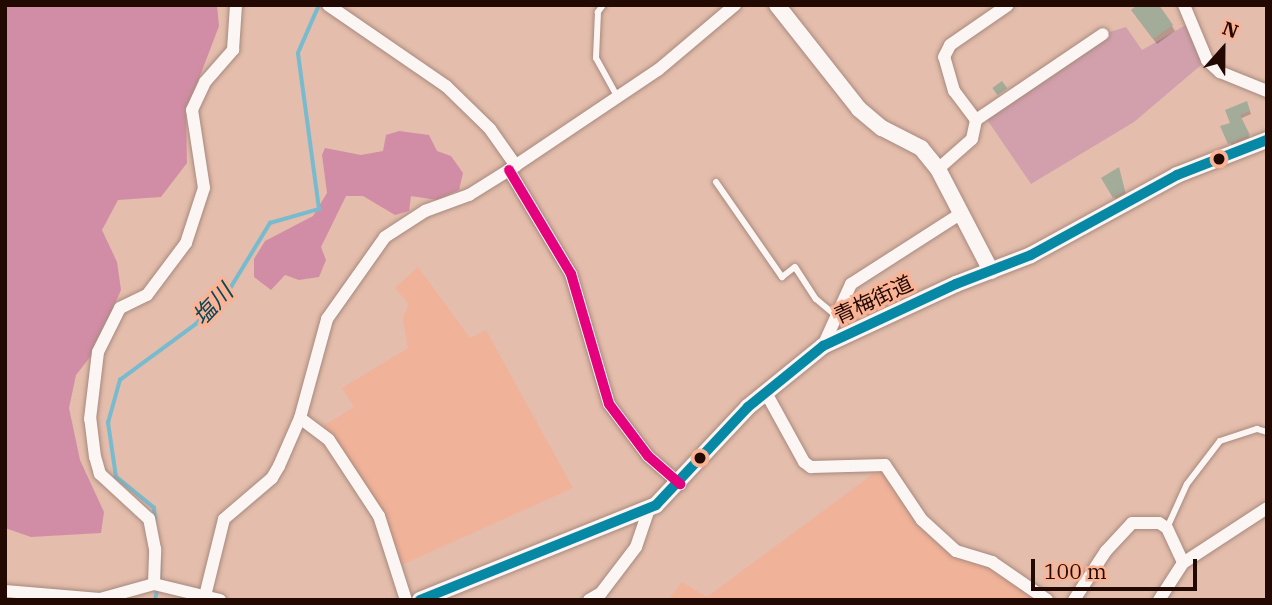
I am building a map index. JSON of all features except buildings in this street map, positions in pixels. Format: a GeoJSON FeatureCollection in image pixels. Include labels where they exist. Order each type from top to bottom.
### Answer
{"type":"FeatureCollection","features":[{"type":"Feature","properties":{"kind":"street"},"geometry":{"type":"LineString","coordinates":[[155,584],[155,549],[149,519],[100,474],[95,457],[90,419],[98,352],[120,308],[147,295],[186,243],[204,188],[192,110],[205,82],[233,50],[236,5]]}},
{"type":"Feature","properties":{"kind":"street"},"geometry":{"type":"LineString","coordinates":[[205,596],[224,519],[272,478],[300,418],[327,319],[385,237],[425,211],[469,195],[513,168],[659,70],[735,5]]}},
{"type":"Feature","properties":{"kind":"street"},"geometry":{"type":"LineString","coordinates":[[777,5],[859,109],[882,128],[921,148],[939,169],[991,271]]}},
{"type":"Feature","properties":{"kind":"street"},"geometry":{"type":"LineString","coordinates":[[976,120],[954,91],[944,57],[950,45],[1008,5]]}},
{"type":"Feature","properties":{"kind":"street"},"geometry":{"type":"LineString","coordinates":[[1184,5],[1207,60],[1220,72],[1267,91]]}},
{"type":"Feature","properties":{"kind":"street"},"geometry":{"type":"LineString","coordinates":[[333,8],[465,102],[513,168],[571,274],[608,404],[648,456],[680,484]]}},
{"type":"Feature","properties":{"kind":"street"},"geometry":{"type":"LineString","coordinates":[[939,169],[972,139],[976,120],[1103,34]]}},
{"type":"Feature","properties":{"kind":"street","name":"青梅街道"},"geometry":{"type":"LineString","coordinates":[[419,600],[649,509],[680,484],[765,391],[823,346],[1070,235],[1177,175],[1267,139]]}},
{"type":"Feature","properties":{"kind":"street"},"geometry":{"type":"LineString","coordinates":[[823,346],[851,284],[865,271],[960,214]]}},
{"type":"Feature","properties":{"kind":"street"},"geometry":{"type":"LineString","coordinates":[[765,391],[804,462],[811,467],[885,465],[922,520],[956,551],[992,562],[1048,600]]}},
{"type":"Feature","properties":{"kind":"street"},"geometry":{"type":"LineString","coordinates":[[300,418],[329,440],[379,516],[406,600]]}},
{"type":"Feature","properties":{"kind":"street"},"geometry":{"type":"LineString","coordinates":[[1159,600],[1183,563],[1267,508]]}},
{"type":"Feature","properties":{"kind":"street"},"geometry":{"type":"LineString","coordinates":[[589,600],[605,596],[636,547],[649,509]]}},
{"type":"Feature","properties":{"kind":"street"},"geometry":{"type":"LineString","coordinates":[[1074,600],[1106,551],[1132,523],[1159,523],[1167,528],[1183,563]]}},
{"type":"Feature","properties":{"kind":"street"},"geometry":{"type":"LineString","coordinates":[[5,591],[100,599],[155,584],[220,600]]}},
{"type":"Feature","properties":{"kind":"lane"},"geometry":{"type":"LineString","coordinates":[[603,5],[598,12],[596,58],[617,96]]}},
{"type":"Feature","properties":{"kind":"lane"},"geometry":{"type":"LineString","coordinates":[[716,181],[782,276],[795,267],[816,299],[838,317]]}},
{"type":"Feature","properties":{"kind":"lane"},"geometry":{"type":"LineString","coordinates":[[1167,528],[1187,484],[1220,441],[1247,431],[1267,432]]}},
{"type":"Feature","properties":{"kind":"shaded area"},"geometry":{"type":"Polygon","coordinates":[[[5,5],[217,5],[219,26],[186,113],[187,163],[161,197],[118,200],[102,230],[117,262],[121,290],[94,352],[76,375],[69,408],[80,460],[104,512],[101,533],[31,537],[5,528],[5,5]]]}},
{"type":"Feature","properties":{"kind":"shaded area"},"geometry":{"type":"Polygon","coordinates":[[[1191,22],[1207,60],[1134,122],[1031,184],[984,115],[1103,34],[1126,27],[1142,50],[1191,22]]]}},
{"type":"Feature","properties":{"kind":"shaded area"},"geometry":{"type":"Polygon","coordinates":[[[399,131],[429,135],[437,151],[451,156],[463,173],[459,190],[437,200],[411,196],[409,211],[395,215],[363,196],[346,196],[321,247],[326,260],[319,277],[299,280],[285,275],[271,290],[254,277],[254,259],[265,241],[313,216],[327,193],[322,155],[325,148],[361,155],[383,151],[386,135],[399,131]]]}},
{"type":"Feature","properties":{"kind":"shaded area"},"geometry":{"type":"Polygon","coordinates":[[[418,267],[470,338],[486,330],[573,488],[399,566],[380,514],[348,457],[323,426],[354,407],[342,388],[408,348],[403,318],[409,304],[395,288],[418,267]]]}},
{"type":"Feature","properties":{"kind":"shaded area"},"geometry":{"type":"Polygon","coordinates":[[[885,465],[922,520],[956,551],[992,562],[1047,600],[668,600],[682,582],[707,597],[885,465]]]}},
{"type":"Feature","properties":{"kind":"waterway","name":"塩川"},"geometry":{"type":"LineString","coordinates":[[155,520],[154,508],[116,477],[108,423],[120,380],[196,324],[231,287],[270,223],[319,209],[298,53],[319,5]]}},
{"type":"Feature","properties":{"kind":"waterway","name":"塩川"},"geometry":{"type":"LineString","coordinates":[[160,562],[160,579]]}},
{"type":"Feature","properties":{"kind":"waterway","name":"塩川"},"geometry":{"type":"LineString","coordinates":[[155,600],[158,586]]}},
{"type":"Feature","properties":{"kind":"transit line"},"geometry":{"type":"LineString","coordinates":[[420,600],[656,505],[748,407],[823,346],[956,284],[1031,255],[1177,175],[1267,140]]}},
{"type":"Feature","properties":{"kind":"transit line"},"geometry":{"type":"LineString","coordinates":[[509,170],[571,274],[609,404],[648,456],[680,484]]}}]}
